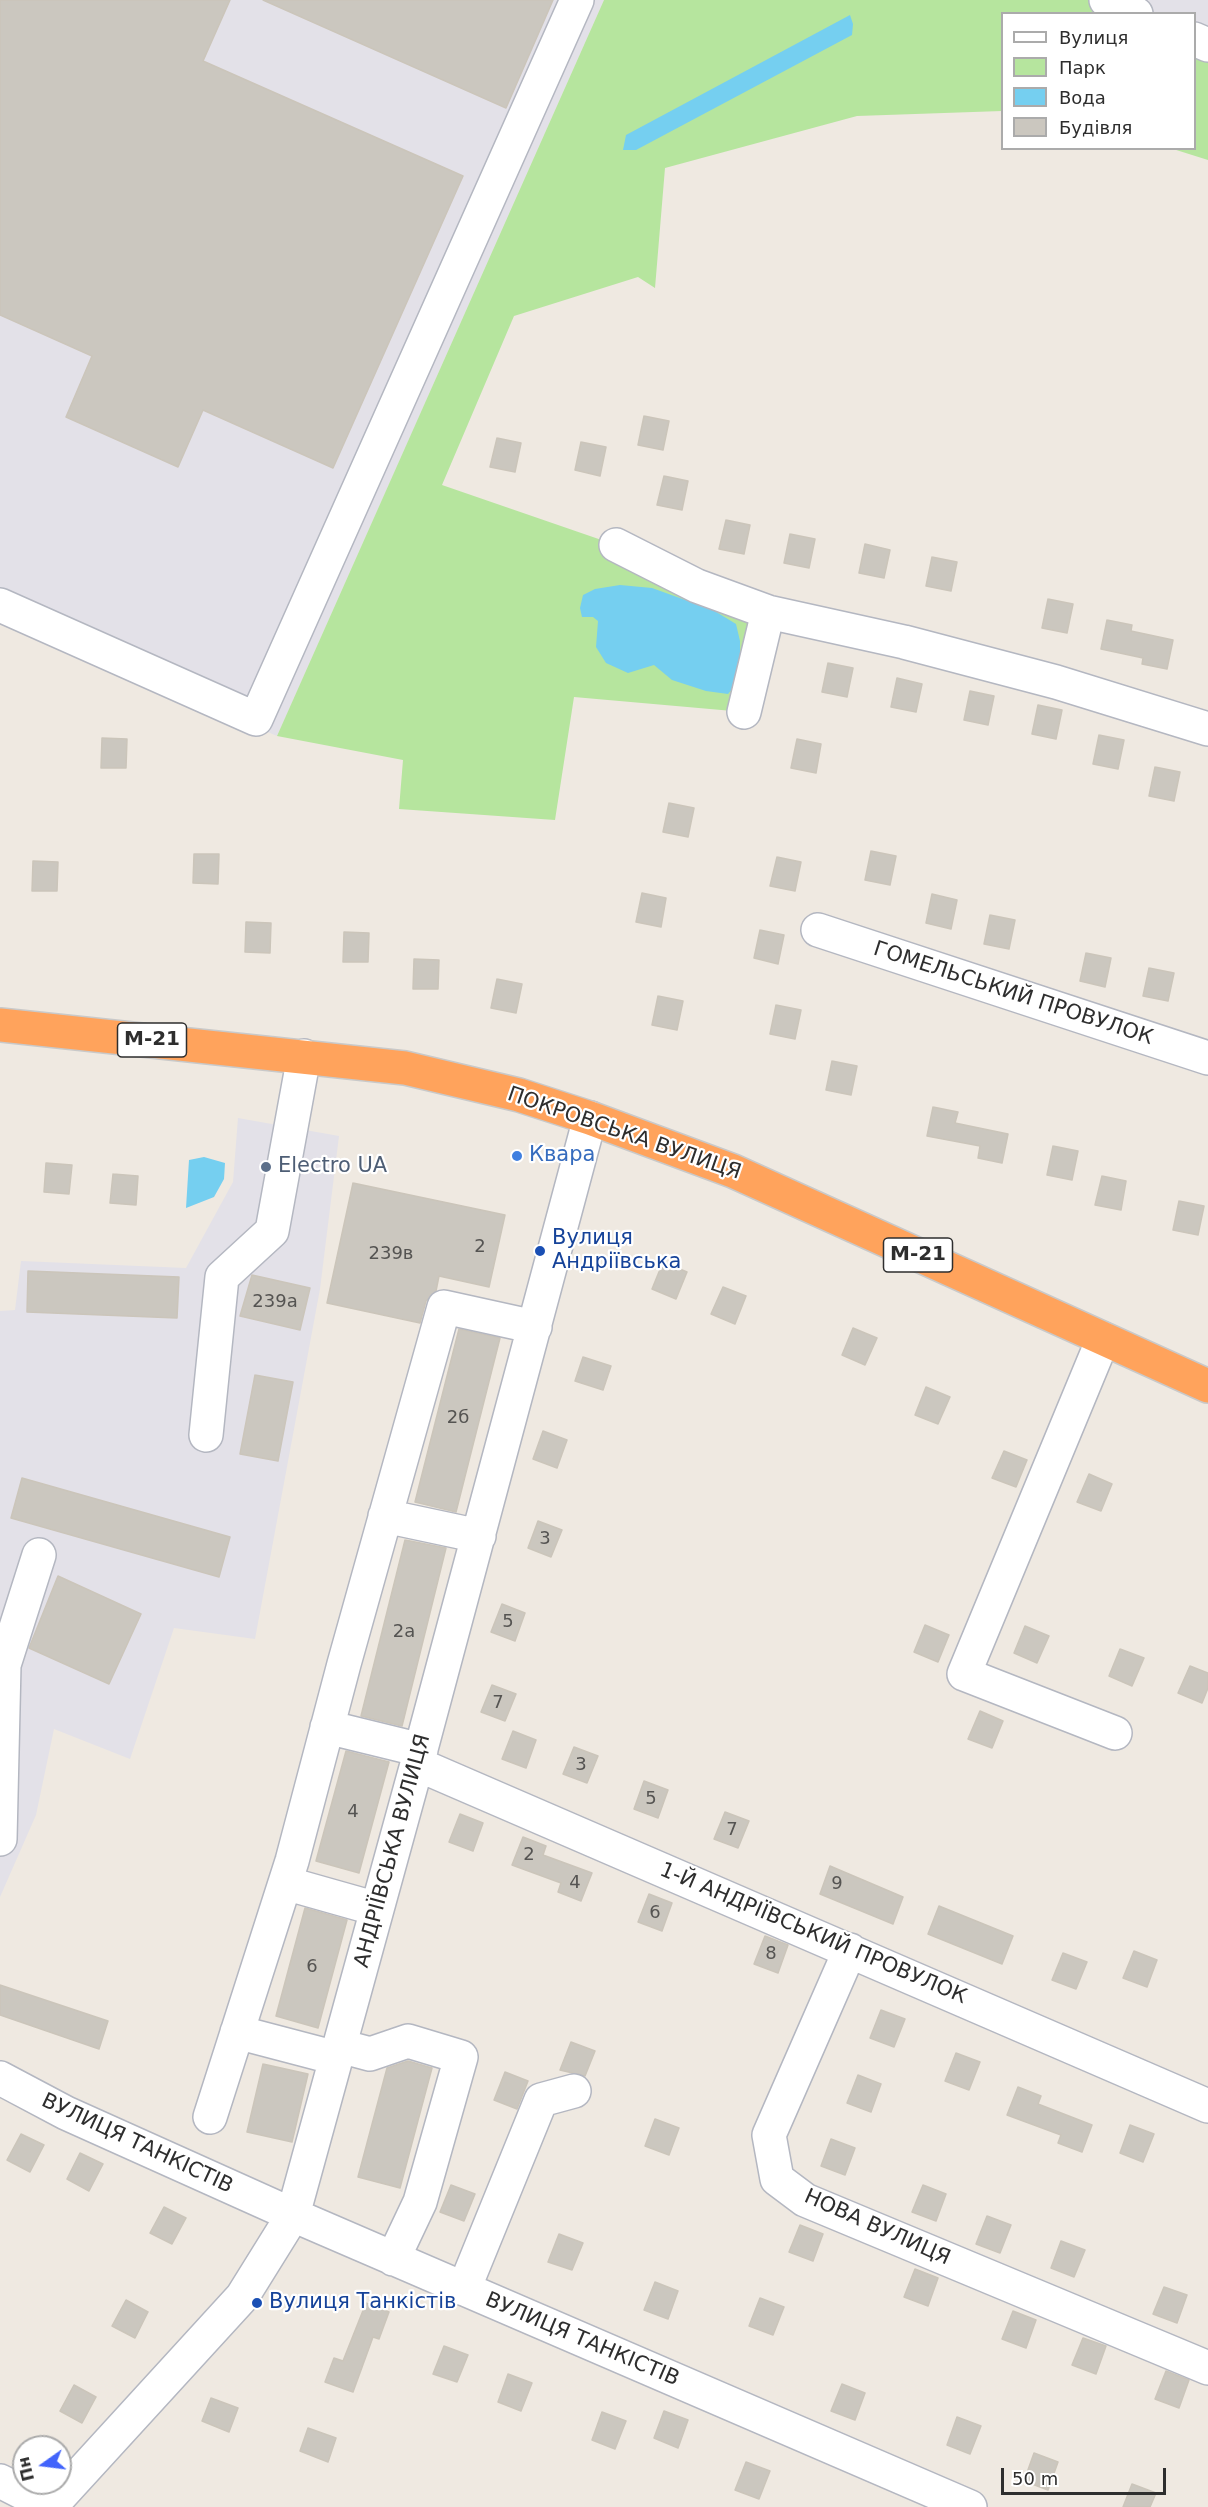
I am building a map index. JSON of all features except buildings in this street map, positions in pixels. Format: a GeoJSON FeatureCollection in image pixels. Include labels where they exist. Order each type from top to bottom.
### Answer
{"type":"FeatureCollection","features":[{"type":"Feature","properties":{"kind":"highway","name":"ПОКРОВСЬКА ВУЛИЦЯ"},"geometry":{"type":"LineString","coordinates":[[0,1025],[405,1068],[519,1095],[590,1118],[732,1171],[1208,1386]]}},
{"type":"Feature","properties":{"kind":"street"},"geometry":{"type":"LineString","coordinates":[[0,605],[256,719],[577,0]]}},
{"type":"Feature","properties":{"kind":"street"},"geometry":{"type":"LineString","coordinates":[[1106,0],[1132,12]]}},
{"type":"Feature","properties":{"kind":"street"},"geometry":{"type":"LineString","coordinates":[[616,545],[697,586],[768,612],[904,642],[1012,670],[1208,729]]}},
{"type":"Feature","properties":{"kind":"street"},"geometry":{"type":"LineString","coordinates":[[744,712],[768,612]]}},
{"type":"Feature","properties":{"kind":"street","name":"ГОМЕЛЬСЬКИЙ ПРОВУЛОК"},"geometry":{"type":"LineString","coordinates":[[818,930],[1208,1058]]}},
{"type":"Feature","properties":{"kind":"street"},"geometry":{"type":"LineString","coordinates":[[206,1435],[222,1277],[272,1231],[304,1056]]}},
{"type":"Feature","properties":{"kind":"street","name":"АНДРІЇВСЬКА ВУЛИЦЯ"},"geometry":{"type":"LineString","coordinates":[[50,2507],[242,2296],[293,2215],[479,1536],[590,1118]]}},
{"type":"Feature","properties":{"kind":"street"},"geometry":{"type":"LineString","coordinates":[[210,2117],[285,1883],[444,1307],[535,1327]]}},
{"type":"Feature","properties":{"kind":"street"},"geometry":{"type":"LineString","coordinates":[[1103,1339],[964,1674],[1115,1733]]}},
{"type":"Feature","properties":{"kind":"street"},"geometry":{"type":"LineString","coordinates":[[386,1516],[479,1536]]}},
{"type":"Feature","properties":{"kind":"street"},"geometry":{"type":"LineString","coordinates":[[0,1839],[4,1665],[39,1555]]}},
{"type":"Feature","properties":{"kind":"street","name":"1-Й АНДРІЇВСЬКИЙ ПРОВУЛОК"},"geometry":{"type":"LineString","coordinates":[[327,1727],[419,1757],[850,1950],[1208,2106]]}},
{"type":"Feature","properties":{"kind":"street"},"geometry":{"type":"LineString","coordinates":[[285,1883],[377,1909]]}},
{"type":"Feature","properties":{"kind":"street","name":"НОВА ВУЛИЦЯ"},"geometry":{"type":"LineString","coordinates":[[850,1950],[769,2135],[777,2179],[805,2200],[1208,2368]]}},
{"type":"Feature","properties":{"kind":"street"},"geometry":{"type":"LineString","coordinates":[[237,2032],[338,2052],[370,2054],[408,2041],[461,2057],[420,2202],[393,2259]]}},
{"type":"Feature","properties":{"kind":"street","name":"ВУЛИЦЯ ТАНКІСТІВ"},"geometry":{"type":"LineString","coordinates":[[0,2078],[66,2113],[293,2215],[970,2507]]}},
{"type":"Feature","properties":{"kind":"street"},"geometry":{"type":"LineString","coordinates":[[464,2289],[541,2100],[574,2091]]}},
{"type":"Feature","properties":{"kind":"street"},"geometry":{"type":"LineString","coordinates":[[0,2481],[50,2507]]}},
{"type":"Feature","properties":{"kind":"shaded area"},"geometry":{"type":"Polygon","coordinates":[[[0,0],[604,0],[277,736],[0,617],[0,0]]]}},
{"type":"Feature","properties":{"kind":"shaded area"},"geometry":{"type":"Polygon","coordinates":[[[1106,0],[1208,0],[1208,45],[1196,39],[1196,12],[1134,12],[1106,0]]]}},
{"type":"Feature","properties":{"kind":"shaded area"},"geometry":{"type":"Polygon","coordinates":[[[238,1118],[339,1136],[320,1289],[255,1639],[174,1628],[130,1759],[54,1729],[36,1815],[0,1897],[0,1311],[15,1310],[21,1261],[186,1268],[233,1182],[238,1118]]]}},
{"type":"Feature","properties":{"kind":"green space"},"geometry":{"type":"Polygon","coordinates":[[[604,0],[1106,0],[1134,12],[1001,12],[1001,111],[857,116],[665,168],[655,288],[638,277],[514,316],[442,485],[616,545],[768,612],[744,712],[574,697],[555,820],[399,809],[403,760],[277,736],[604,0]]]}},
{"type":"Feature","properties":{"kind":"green space"},"geometry":{"type":"Polygon","coordinates":[[[1196,39],[1208,45],[1208,160],[1176,150],[1196,150],[1196,39]]]}},
{"type":"Feature","properties":{"kind":"water"},"geometry":{"type":"Polygon","coordinates":[[[850,15],[853,24],[852,35],[636,150],[623,150],[626,135],[850,15]]]}},
{"type":"Feature","properties":{"kind":"water"},"geometry":{"type":"Polygon","coordinates":[[[620,585],[652,588],[713,610],[736,624],[740,641],[740,680],[728,694],[706,691],[672,680],[654,665],[628,673],[606,663],[596,647],[598,621],[593,617],[582,617],[580,608],[583,595],[595,589],[620,585]]]}},
{"type":"Feature","properties":{"kind":"water"},"geometry":{"type":"Polygon","coordinates":[[[204,1157],[225,1163],[224,1179],[214,1197],[186,1208],[189,1160],[204,1157]]]}},
{"type":"Feature","properties":{"kind":"place","name":"Квара"},"geometry":{"type":"Point","coordinates":[517,1156]}},
{"type":"Feature","properties":{"kind":"place","name":"Electro UA"},"geometry":{"type":"Point","coordinates":[266,1167]}},
{"type":"Feature","properties":{"kind":"place","name":"Вулиця Андріївська"},"geometry":{"type":"Point","coordinates":[540,1251]}},
{"type":"Feature","properties":{"kind":"place","name":"Вулиця Танкістів"},"geometry":{"type":"Point","coordinates":[257,2303]}}]}
